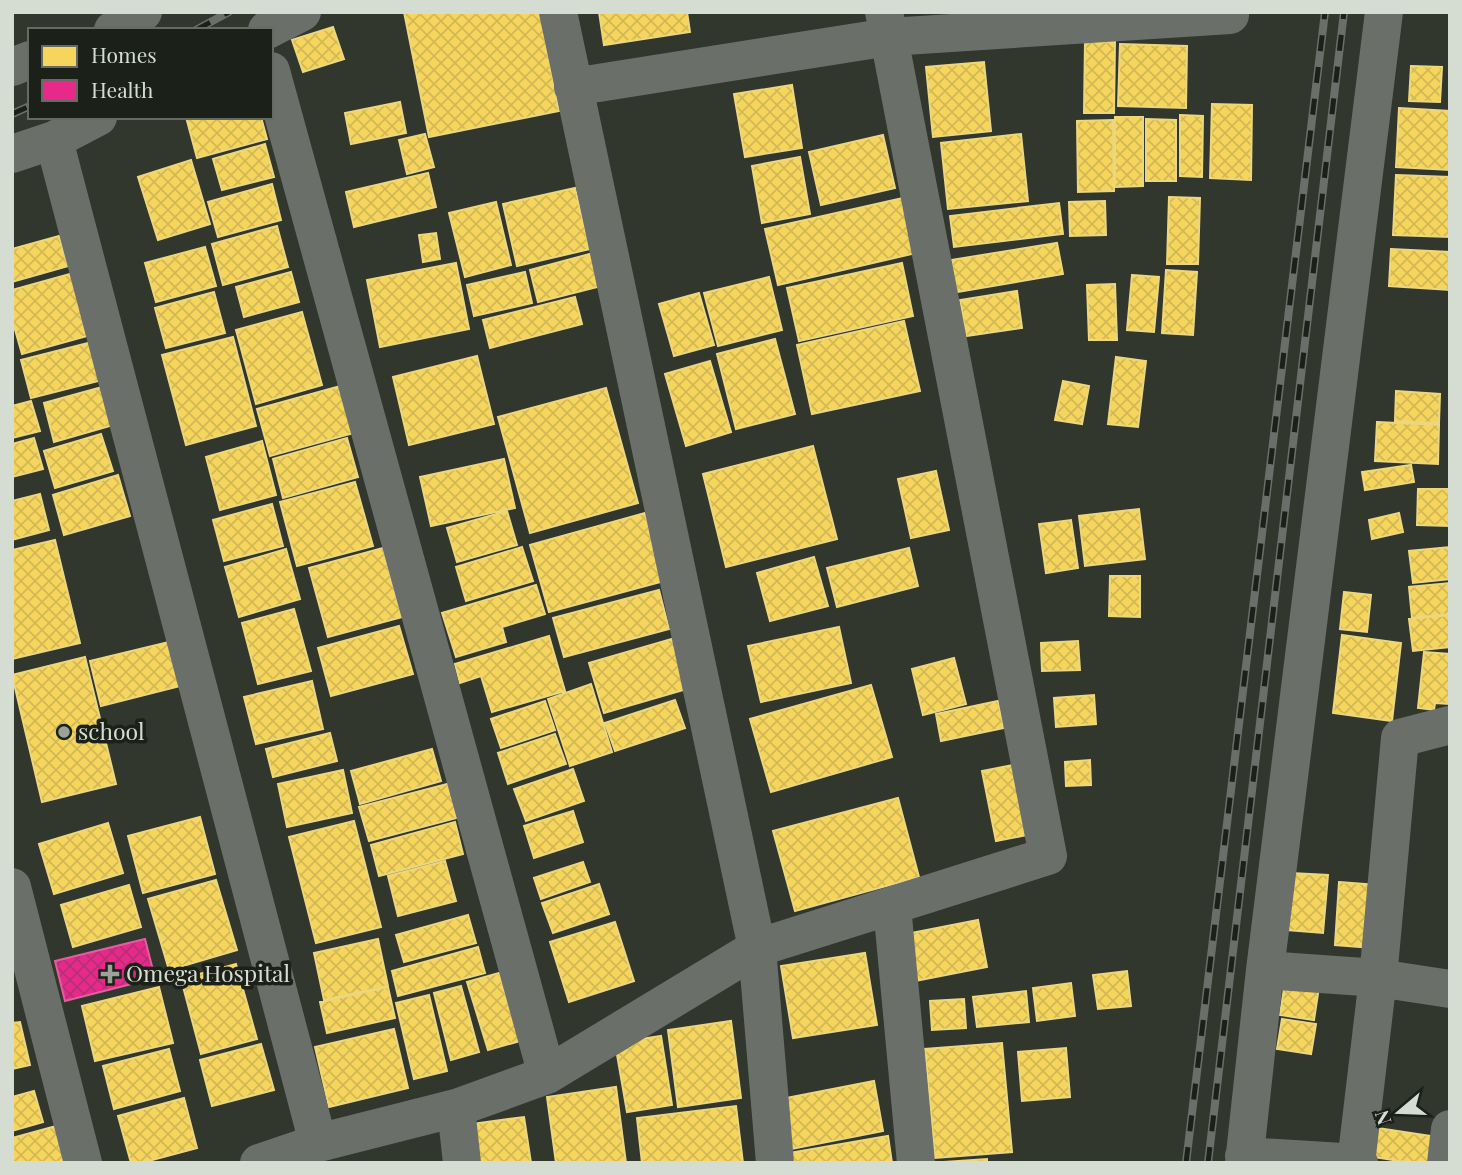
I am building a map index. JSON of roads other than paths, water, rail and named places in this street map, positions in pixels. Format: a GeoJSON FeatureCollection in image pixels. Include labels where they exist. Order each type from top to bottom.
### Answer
{"type":"FeatureCollection","features":[{"type":"Feature","properties":{"kind":"street"},"geometry":{"type":"LineString","coordinates":[[116,28],[143,12]]}},
{"type":"Feature","properties":{"kind":"street"},"geometry":{"type":"LineString","coordinates":[[271,28],[302,12]]}},
{"type":"Feature","properties":{"kind":"street"},"geometry":{"type":"LineString","coordinates":[[558,12],[757,948],[775,1163]]}},
{"type":"Feature","properties":{"kind":"street"},"geometry":{"type":"LineString","coordinates":[[1384,12],[1244,1159],[1357,1163],[1378,978],[1400,738],[1450,725]]}},
{"type":"Feature","properties":{"kind":"street"},"geometry":{"type":"LineString","coordinates":[[573,87],[886,25],[1230,15]]}},
{"type":"Feature","properties":{"kind":"street"},"geometry":{"type":"LineString","coordinates":[[261,1162],[318,1143],[456,1108],[547,1074],[757,948],[1048,856],[886,25]]}},
{"type":"Feature","properties":{"kind":"street"},"geometry":{"type":"LineString","coordinates":[[273,78],[547,1074]]}},
{"type":"Feature","properties":{"kind":"street"},"geometry":{"type":"LineString","coordinates":[[12,154],[54,140],[94,119]]}},
{"type":"Feature","properties":{"kind":"street"},"geometry":{"type":"LineString","coordinates":[[54,140],[318,1143]]}},
{"type":"Feature","properties":{"kind":"street"},"geometry":{"type":"LineString","coordinates":[[12,887],[83,1163]]}},
{"type":"Feature","properties":{"kind":"street"},"geometry":{"type":"LineString","coordinates":[[892,906],[915,1163]]}},
{"type":"Feature","properties":{"kind":"street"},"geometry":{"type":"LineString","coordinates":[[1265,970],[1378,978],[1450,989]]}},
{"type":"Feature","properties":{"kind":"street"},"geometry":{"type":"LineString","coordinates":[[456,1108],[462,1163]]}},
{"type":"Feature","properties":{"kind":"street"},"geometry":{"type":"LineString","coordinates":[[1446,1163],[1450,1129]]}},
{"type":"Feature","properties":{"kind":"railway"},"geometry":{"type":"LineString","coordinates":[[200,28],[229,12]]}},
{"type":"Feature","properties":{"kind":"railway"},"geometry":{"type":"LineString","coordinates":[[1186,1163],[1325,12]]}},
{"type":"Feature","properties":{"kind":"railway"},"geometry":{"type":"LineString","coordinates":[[1208,1163],[1344,12]]}},
{"type":"Feature","properties":{"kind":"railway"},"geometry":{"type":"LineString","coordinates":[[12,114],[28,107]]}},
{"type":"Feature","properties":{"kind":"place","name":"school"},"geometry":{"type":"Point","coordinates":[64,732]}},
{"type":"Feature","properties":{"kind":"place","name":"Omega Hospital"},"geometry":{"type":"Point","coordinates":[110,974]}}]}
